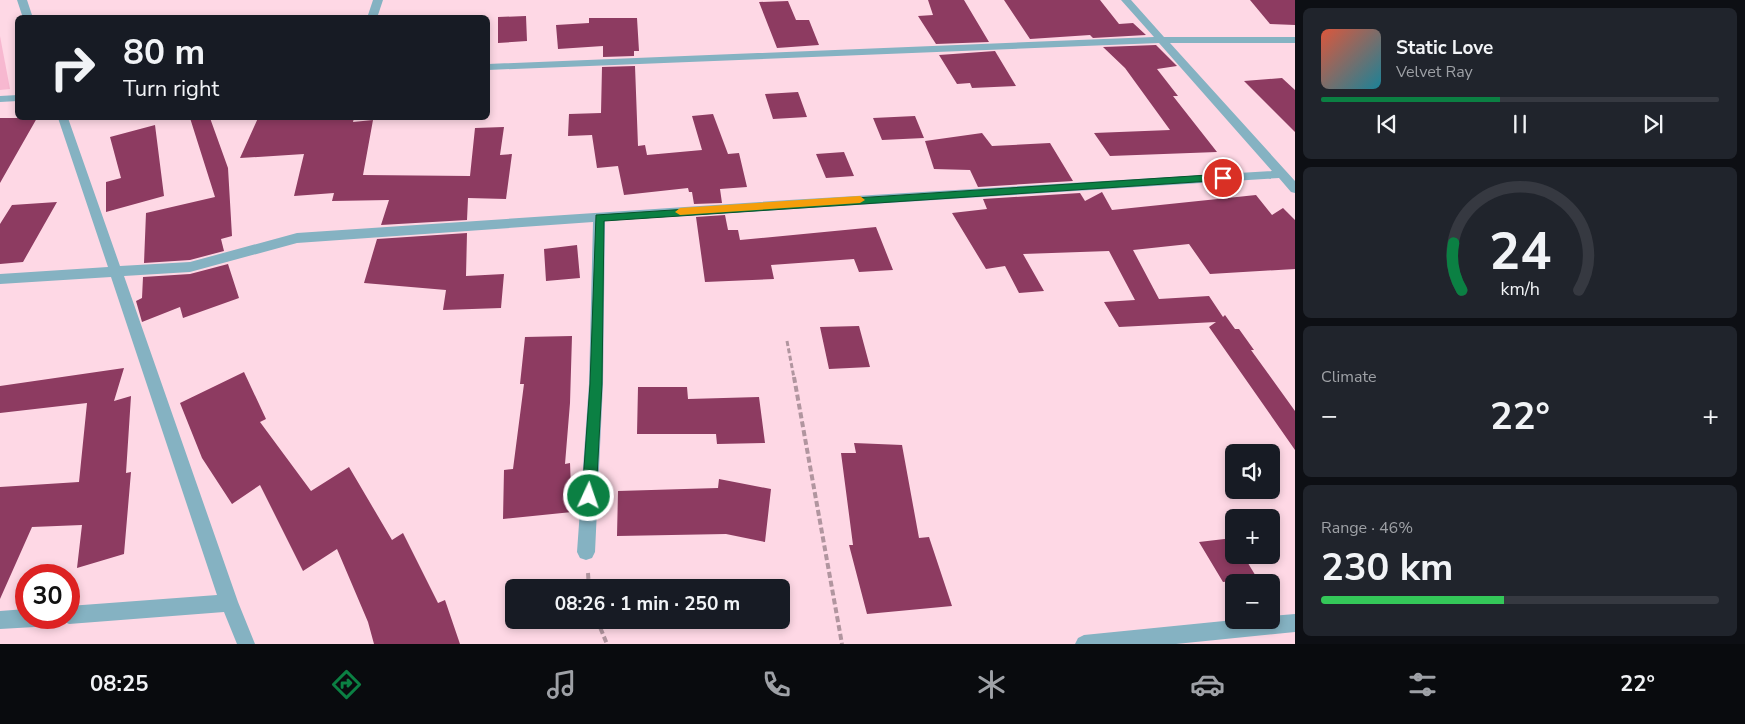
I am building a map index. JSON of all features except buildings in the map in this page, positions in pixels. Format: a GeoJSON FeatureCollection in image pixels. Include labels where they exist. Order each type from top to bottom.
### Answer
{"type":"FeatureCollection","features":[{"type":"Feature","properties":{"kind":"street"},"geometry":{"type":"LineString","coordinates":[[22,0],[27,15]]}},
{"type":"Feature","properties":{"kind":"street"},"geometry":{"type":"LineString","coordinates":[[373,15],[378,0]]}},
{"type":"Feature","properties":{"kind":"street"},"geometry":{"type":"LineString","coordinates":[[1126,0],[1295,189]]}},
{"type":"Feature","properties":{"kind":"street"},"geometry":{"type":"LineString","coordinates":[[490,67],[1163,40],[1295,40]]}},
{"type":"Feature","properties":{"kind":"street"},"geometry":{"type":"LineString","coordinates":[[0,99],[15,98]]}},
{"type":"Feature","properties":{"kind":"street"},"geometry":{"type":"LineString","coordinates":[[64,120],[118,272],[229,603],[246,644]]}},
{"type":"Feature","properties":{"kind":"street"},"geometry":{"type":"LineString","coordinates":[[0,279],[190,267],[297,238],[1282,174]]}},
{"type":"Feature","properties":{"kind":"street"},"geometry":{"type":"LineString","coordinates":[[586,552],[596,384],[599,218]]}},
{"type":"Feature","properties":{"kind":"street"},"geometry":{"type":"LineString","coordinates":[[80,614],[229,603]]}},
{"type":"Feature","properties":{"kind":"street"},"geometry":{"type":"LineString","coordinates":[[0,620],[15,619]]}},
{"type":"Feature","properties":{"kind":"street"},"geometry":{"type":"LineString","coordinates":[[1084,644],[1295,623]]}},
{"type":"Feature","properties":{"kind":"path"},"geometry":{"type":"LineString","coordinates":[[787,341],[842,644]]}},
{"type":"Feature","properties":{"kind":"path"},"geometry":{"type":"LineString","coordinates":[[600,629],[606,644]]}},
{"type":"Feature","properties":{"kind":"shaded area"},"geometry":{"type":"Polygon","coordinates":[[[0,36],[10,89],[0,90],[0,36]]]}},
{"type":"Feature","properties":{"kind":"slow traffic"},"geometry":{"type":"LineString","coordinates":[[680,212],[860,200]]}},
{"type":"Feature","properties":{"kind":"route"},"geometry":{"type":"LineString","coordinates":[[589,496],[596,384],[599,218],[790,204],[1223,178]]}}]}
